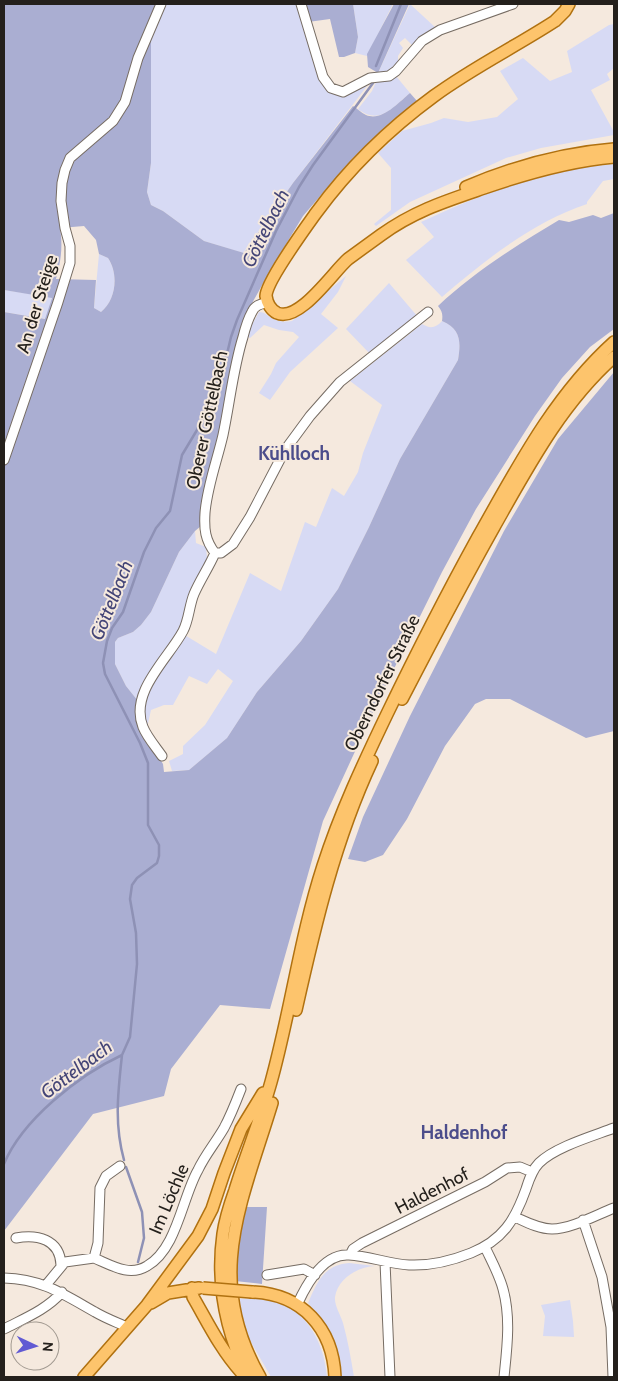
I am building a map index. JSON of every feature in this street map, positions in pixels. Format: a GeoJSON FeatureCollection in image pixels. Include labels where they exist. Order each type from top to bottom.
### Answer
{"type":"FeatureCollection","features":[{"type":"Feature","properties":{"kind":"main road"},"geometry":{"type":"LineString","coordinates":[[569,4],[555,21],[434,96],[377,143],[333,190],[303,231],[270,284],[266,296],[271,309],[278,313],[288,314],[294,312],[347,260],[396,224],[474,183],[523,166],[573,154],[614,149]]}},
{"type":"Feature","properties":{"kind":"main road"},"geometry":{"type":"LineString","coordinates":[[439,203],[534,172],[573,162],[614,157]]}},
{"type":"Feature","properties":{"kind":"main road","name":"Oberndorfer Straße"},"geometry":{"type":"LineString","coordinates":[[274,1083],[302,945],[322,870],[340,815],[360,768],[419,646],[542,426],[567,391],[595,359],[614,342]]}},
{"type":"Feature","properties":{"kind":"main road","name":"Oberndorfer Straße"},"geometry":{"type":"LineString","coordinates":[[274,1083],[329,876],[338,846],[367,772],[432,640],[520,480],[550,432],[577,394],[614,357]]}},
{"type":"Feature","properties":{"kind":"main road"},"geometry":{"type":"LineString","coordinates":[[84,1377],[147,1306],[206,1222],[241,1130],[274,1083]]}},
{"type":"Feature","properties":{"kind":"main road"},"geometry":{"type":"LineString","coordinates":[[247,1377],[239,1359],[225,1314],[222,1297],[221,1256],[223,1232],[228,1211],[274,1083]]}},
{"type":"Feature","properties":{"kind":"main road"},"geometry":{"type":"LineString","coordinates":[[260,1377],[236,1324],[232,1303],[230,1261],[238,1213],[274,1083]]}},
{"type":"Feature","properties":{"kind":"main road"},"geometry":{"type":"LineString","coordinates":[[147,1306],[168,1294],[198,1288],[267,1292],[279,1296],[307,1311],[322,1329],[332,1354],[335,1377]]}},
{"type":"Feature","properties":{"kind":"main road"},"geometry":{"type":"LineString","coordinates":[[198,1288],[193,1297],[226,1354],[247,1377]]}},
{"type":"Feature","properties":{"kind":"street","name":"An der Steige"},"geometry":{"type":"LineString","coordinates":[[4,460],[70,263],[69,237],[65,228],[61,201],[65,170],[70,158],[113,121],[125,102],[138,58],[161,4]]}},
{"type":"Feature","properties":{"kind":"street"},"geometry":{"type":"LineString","coordinates":[[301,4],[323,77],[331,88],[344,92],[370,78],[389,76],[396,71],[422,41],[440,30],[513,4]]}},
{"type":"Feature","properties":{"kind":"street","name":"Oberer Göttelbach"},"geometry":{"type":"LineString","coordinates":[[215,553],[207,543],[205,513],[207,495],[223,434],[236,363],[245,330],[252,311],[256,306],[268,302]]}},
{"type":"Feature","properties":{"kind":"street"},"geometry":{"type":"LineString","coordinates":[[162,756],[149,739],[142,725],[140,714],[143,695],[154,673],[184,629],[194,595],[215,553],[221,553],[233,544],[250,517],[285,450],[310,416],[340,382],[428,312]]}},
{"type":"Feature","properties":{"kind":"street","name":"Im Löchle"},"geometry":{"type":"LineString","coordinates":[[61,1265],[70,1260],[94,1258],[120,1269],[130,1271],[149,1266],[171,1240],[197,1170],[224,1129],[241,1089]]}},
{"type":"Feature","properties":{"kind":"street"},"geometry":{"type":"LineString","coordinates":[[350,1255],[407,1265],[424,1265],[441,1263],[485,1246],[496,1240],[515,1217],[532,1172],[538,1163],[552,1153],[614,1128]]}},
{"type":"Feature","properties":{"kind":"street"},"geometry":{"type":"LineString","coordinates":[[94,1258],[98,1243],[100,1188],[106,1176],[120,1166]]}},
{"type":"Feature","properties":{"kind":"street","name":"Haldenhof"},"geometry":{"type":"LineString","coordinates":[[297,1305],[304,1290],[315,1275],[332,1260],[344,1255],[350,1255],[353,1249],[362,1243],[485,1182],[508,1168],[520,1167],[532,1172]]}},
{"type":"Feature","properties":{"kind":"street"},"geometry":{"type":"LineString","coordinates":[[515,1217],[550,1229],[559,1228],[614,1208]]}},
{"type":"Feature","properties":{"kind":"street"},"geometry":{"type":"LineString","coordinates":[[583,1220],[602,1277],[611,1327],[613,1377]]}},
{"type":"Feature","properties":{"kind":"street"},"geometry":{"type":"LineString","coordinates":[[16,1238],[38,1236],[48,1240],[58,1254],[61,1265],[46,1285]]}},
{"type":"Feature","properties":{"kind":"street"},"geometry":{"type":"LineString","coordinates":[[485,1246],[503,1290],[508,1316],[504,1377]]}},
{"type":"Feature","properties":{"kind":"street"},"geometry":{"type":"LineString","coordinates":[[385,1262],[390,1377]]}},
{"type":"Feature","properties":{"kind":"street"},"geometry":{"type":"LineString","coordinates":[[267,1275],[304,1269],[315,1275]]}},
{"type":"Feature","properties":{"kind":"street"},"geometry":{"type":"LineString","coordinates":[[4,1278],[46,1285],[62,1292],[96,1313],[127,1327]]}},
{"type":"Feature","properties":{"kind":"street"},"geometry":{"type":"LineString","coordinates":[[4,1328],[43,1310],[62,1292]]}},
{"type":"Feature","properties":{"kind":"shaded area"},"geometry":{"type":"Polygon","coordinates":[[[4,4],[156,4],[145,29],[151,35],[151,163],[147,192],[151,205],[163,211],[204,241],[244,253],[293,183],[353,106],[364,114],[378,116],[390,110],[410,93],[417,101],[353,158],[303,216],[271,269],[245,316],[226,391],[201,526],[179,552],[151,612],[133,632],[118,638],[115,642],[115,664],[126,686],[138,701],[146,737],[163,764],[164,772],[189,770],[227,738],[257,692],[301,641],[338,589],[400,459],[458,360],[458,337],[453,328],[442,321],[442,313],[438,306],[481,270],[559,220],[569,222],[593,215],[601,218],[614,213],[614,329],[590,347],[562,378],[535,416],[476,509],[442,572],[381,695],[323,821],[270,1009],[220,1005],[171,1069],[164,1096],[93,1114],[4,1231],[4,312],[45,319],[52,298],[4,290],[4,4]],[[84,226],[60,228],[61,254],[56,279],[96,280],[94,308],[101,312],[113,294],[115,279],[108,258],[99,254],[96,240],[84,226]]]}},
{"type":"Feature","properties":{"kind":"shaded area"},"geometry":{"type":"Polygon","coordinates":[[[166,4],[299,4],[330,90],[370,82],[293,183],[243,253],[204,241],[163,211],[151,205],[147,192],[151,163],[151,35],[166,4]]]}},
{"type":"Feature","properties":{"kind":"shaded area"},"geometry":{"type":"Polygon","coordinates":[[[304,4],[353,4],[358,37],[355,53],[339,57],[330,19],[308,22],[304,4]]]}},
{"type":"Feature","properties":{"kind":"shaded area"},"geometry":{"type":"Polygon","coordinates":[[[353,4],[393,4],[367,56],[355,53],[358,37],[353,4]]]}},
{"type":"Feature","properties":{"kind":"shaded area"},"geometry":{"type":"Polygon","coordinates":[[[394,4],[409,4],[378,73],[368,67],[367,54],[394,4]]]}},
{"type":"Feature","properties":{"kind":"shaded area"},"geometry":{"type":"Polygon","coordinates":[[[410,4],[436,28],[412,45],[405,38],[399,43],[403,48],[398,56],[398,64],[391,71],[378,73],[410,4]]]}},
{"type":"Feature","properties":{"kind":"shaded area"},"geometry":{"type":"Polygon","coordinates":[[[614,24],[614,68],[607,74],[610,80],[591,90],[614,135],[541,148],[506,158],[410,202],[376,226],[374,224],[391,210],[391,168],[378,153],[402,131],[444,118],[468,122],[497,117],[518,99],[500,71],[523,58],[550,81],[572,72],[567,51],[609,25],[614,24]]]}},
{"type":"Feature","properties":{"kind":"shaded area"},"geometry":{"type":"Polygon","coordinates":[[[396,76],[410,93],[398,104],[386,113],[373,116],[358,109],[372,91],[377,80],[396,76]]]}},
{"type":"Feature","properties":{"kind":"shaded area"},"geometry":{"type":"Polygon","coordinates":[[[614,164],[614,179],[603,181],[587,204],[548,221],[510,243],[442,297],[406,260],[434,237],[421,222],[491,192],[515,184],[539,177],[614,164]]]}},
{"type":"Feature","properties":{"kind":"shaded area"},"geometry":{"type":"Polygon","coordinates":[[[99,254],[108,258],[115,279],[113,294],[101,312],[94,308],[99,254]]]}},
{"type":"Feature","properties":{"kind":"shaded area"},"geometry":{"type":"Polygon","coordinates":[[[346,276],[338,292],[321,314],[338,328],[290,372],[270,400],[259,393],[276,363],[299,337],[293,332],[264,325],[250,338],[246,336],[259,312],[278,321],[292,321],[346,276]]]}},
{"type":"Feature","properties":{"kind":"shaded area"},"geometry":{"type":"Polygon","coordinates":[[[389,283],[418,317],[371,355],[346,329],[389,283]]]}},
{"type":"Feature","properties":{"kind":"shaded area"},"geometry":{"type":"Polygon","coordinates":[[[4,290],[52,297],[46,319],[4,312],[4,290]]]}},
{"type":"Feature","properties":{"kind":"shaded area"},"geometry":{"type":"Polygon","coordinates":[[[442,321],[456,332],[459,342],[458,360],[400,459],[338,589],[301,641],[257,692],[227,738],[189,770],[172,771],[169,761],[183,754],[183,746],[205,725],[233,681],[218,669],[207,684],[189,676],[173,705],[164,705],[151,710],[147,728],[144,725],[145,694],[183,634],[216,654],[250,573],[281,591],[305,522],[316,527],[332,488],[344,496],[358,472],[363,453],[382,405],[350,381],[422,324],[433,327],[442,321]]]}},
{"type":"Feature","properties":{"kind":"shaded area"},"geometry":{"type":"Polygon","coordinates":[[[614,372],[614,731],[586,738],[510,699],[486,699],[475,704],[445,746],[407,819],[383,855],[365,862],[348,859],[363,817],[410,716],[504,531],[558,439],[614,372]]]}},
{"type":"Feature","properties":{"kind":"shaded area"},"geometry":{"type":"Polygon","coordinates":[[[195,531],[196,543],[206,547],[205,572],[180,632],[138,701],[126,686],[115,664],[115,642],[118,638],[133,632],[151,612],[179,552],[195,531]]]}},
{"type":"Feature","properties":{"kind":"shaded area"},"geometry":{"type":"Polygon","coordinates":[[[244,1207],[267,1207],[262,1284],[235,1281],[236,1258],[244,1207]]]}},
{"type":"Feature","properties":{"kind":"shaded area"},"geometry":{"type":"Polygon","coordinates":[[[349,1263],[375,1266],[356,1271],[344,1279],[337,1290],[336,1303],[345,1330],[354,1377],[339,1377],[332,1337],[308,1303],[318,1282],[327,1271],[340,1264],[349,1263]]]}},
{"type":"Feature","properties":{"kind":"shaded area"},"geometry":{"type":"Polygon","coordinates":[[[236,1299],[264,1299],[278,1302],[301,1316],[316,1337],[322,1350],[327,1377],[271,1377],[245,1332],[236,1299]]]}},
{"type":"Feature","properties":{"kind":"shaded area"},"geometry":{"type":"Polygon","coordinates":[[[570,1300],[574,1337],[543,1336],[545,1316],[541,1305],[570,1300]]]}},
{"type":"Feature","properties":{"kind":"waterway","name":"Göttelbach"},"geometry":{"type":"LineString","coordinates":[[376,66],[401,4]]}},
{"type":"Feature","properties":{"kind":"waterway","name":"Göttelbach"},"geometry":{"type":"LineString","coordinates":[[4,1164],[12,1148],[38,1115],[88,1074],[122,1055],[130,1037],[137,964],[136,933],[130,899],[132,885],[137,878],[157,863],[159,845],[148,825],[148,763],[105,674],[103,663],[107,641],[112,628],[123,612],[144,552],[156,528],[170,511],[182,455],[197,430],[221,379],[237,320],[276,231],[313,165],[373,83]]}},
{"type":"Feature","properties":{"kind":"waterway"},"geometry":{"type":"LineString","coordinates":[[122,1055],[118,1095],[118,1121],[124,1160]]}},
{"type":"Feature","properties":{"kind":"waterway"},"geometry":{"type":"LineString","coordinates":[[126,1167],[142,1212],[144,1238],[138,1262]]}},
{"type":"Feature","properties":{"kind":"district","name":"Kühlloch"},"geometry":{"type":"Point","coordinates":[294,453]}},
{"type":"Feature","properties":{"kind":"district","name":"Haldenhof"},"geometry":{"type":"Point","coordinates":[464,1132]}}]}
